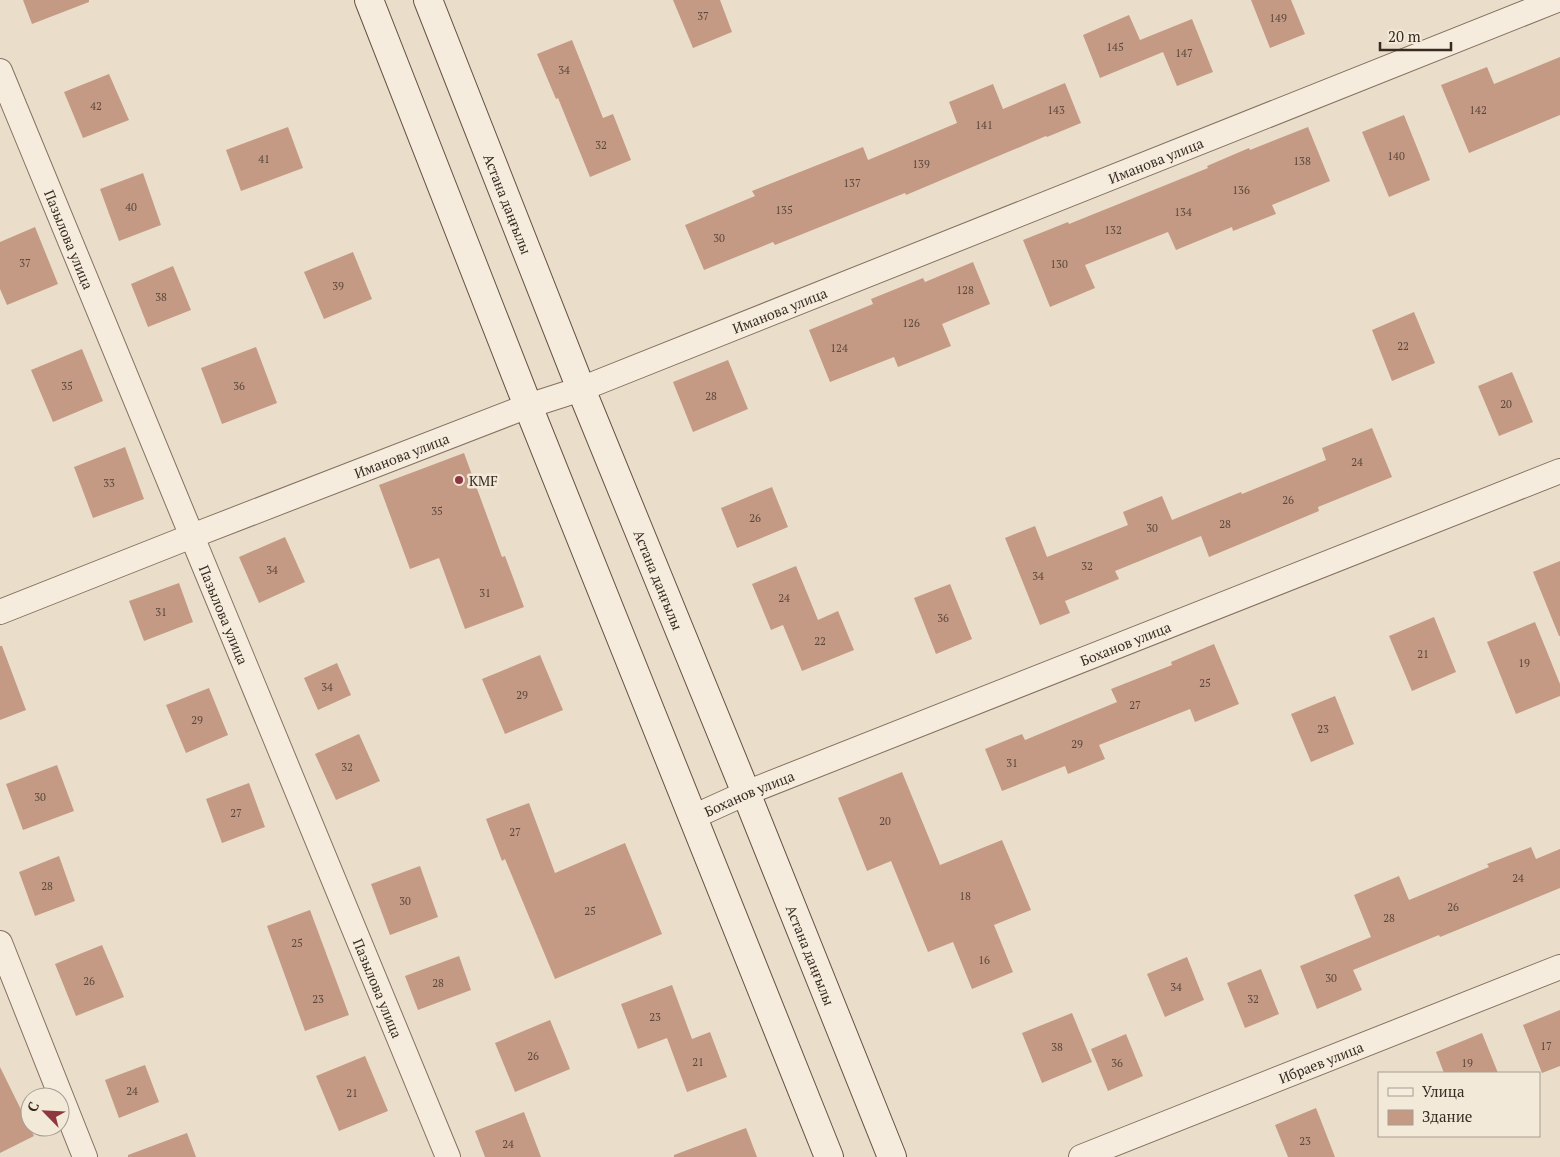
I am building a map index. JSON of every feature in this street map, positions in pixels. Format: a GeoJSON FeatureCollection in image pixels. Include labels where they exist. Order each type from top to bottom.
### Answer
{"type":"FeatureCollection","features":[{"type":"Feature","properties":{"kind":"street"},"geometry":{"type":"LineString","coordinates":[[369,0],[528,406],[829,1157]]}},
{"type":"Feature","properties":{"kind":"street","name":"Астана даңғылы"},"geometry":{"type":"LineString","coordinates":[[428,0],[581,389],[892,1157]]}},
{"type":"Feature","properties":{"kind":"street","name":"Иманова улица"},"geometry":{"type":"LineString","coordinates":[[0,612],[528,406],[581,389],[1557,0]]}},
{"type":"Feature","properties":{"kind":"street","name":"Пазылова улица"},"geometry":{"type":"LineString","coordinates":[[0,71],[448,1157]]}},
{"type":"Feature","properties":{"kind":"street","name":"Боханов улица"},"geometry":{"type":"LineString","coordinates":[[693,817],[746,793],[1560,471]]}},
{"type":"Feature","properties":{"kind":"street"},"geometry":{"type":"LineString","coordinates":[[0,943],[86,1157]]}},
{"type":"Feature","properties":{"kind":"street","name":"Ибраев улица"},"geometry":{"type":"LineString","coordinates":[[1081,1157],[1560,967]]}},
{"type":"Feature","properties":{"kind":"building"},"geometry":{"type":"Polygon","coordinates":[[[23,0],[89,0],[89,2],[32,24],[23,0]]]}},
{"type":"Feature","properties":{"kind":"building"},"geometry":{"type":"Polygon","coordinates":[[[673,0],[720,0],[732,32],[693,48],[673,0]]]}},
{"type":"Feature","properties":{"kind":"building"},"geometry":{"type":"Polygon","coordinates":[[[1251,0],[1291,0],[1305,34],[1270,48],[1251,0]]]}},
{"type":"Feature","properties":{"kind":"building"},"geometry":{"type":"Polygon","coordinates":[[[1129,15],[1140,40],[1192,19],[1213,72],[1177,86],[1163,52],[1100,78],[1083,35],[1129,15]]]}},
{"type":"Feature","properties":{"kind":"building"},"geometry":{"type":"Polygon","coordinates":[[[572,40],[603,118],[613,114],[631,160],[590,177],[558,98],[556,99],[537,54],[572,40]]]}},
{"type":"Feature","properties":{"kind":"building"},"geometry":{"type":"Polygon","coordinates":[[[1560,57],[1560,115],[1469,153],[1441,85],[1487,67],[1494,84],[1560,57]]]}},
{"type":"Feature","properties":{"kind":"building"},"geometry":{"type":"Polygon","coordinates":[[[109,74],[129,120],[83,138],[64,92],[109,74]]]}},
{"type":"Feature","properties":{"kind":"building"},"geometry":{"type":"Polygon","coordinates":[[[1065,83],[1081,123],[906,195],[905,193],[775,245],[773,242],[704,270],[685,225],[755,196],[752,191],[863,147],[868,160],[957,123],[949,102],[993,84],[1003,109],[1065,83]]]}},
{"type":"Feature","properties":{"kind":"building"},"geometry":{"type":"Polygon","coordinates":[[[1404,115],[1430,180],[1389,197],[1362,132],[1404,115]]]}},
{"type":"Feature","properties":{"kind":"building"},"geometry":{"type":"Polygon","coordinates":[[[288,127],[303,168],[241,191],[226,150],[288,127]]]}},
{"type":"Feature","properties":{"kind":"building"},"geometry":{"type":"Polygon","coordinates":[[[1308,127],[1330,181],[1272,205],[1276,214],[1233,231],[1232,227],[1176,250],[1168,232],[1085,265],[1095,288],[1050,307],[1023,240],[1068,222],[1069,224],[1208,168],[1207,166],[1249,148],[1250,150],[1308,127]]]}},
{"type":"Feature","properties":{"kind":"building"},"geometry":{"type":"Polygon","coordinates":[[[143,173],[161,225],[119,241],[100,189],[143,173]]]}},
{"type":"Feature","properties":{"kind":"building"},"geometry":{"type":"Polygon","coordinates":[[[35,227],[58,284],[7,305],[0,289],[0,242],[35,227]]]}},
{"type":"Feature","properties":{"kind":"building"},"geometry":{"type":"Polygon","coordinates":[[[353,252],[372,299],[324,319],[304,272],[353,252]]]}},
{"type":"Feature","properties":{"kind":"building"},"geometry":{"type":"Polygon","coordinates":[[[973,262],[990,304],[942,324],[951,346],[898,367],[894,357],[830,382],[809,330],[873,304],[871,299],[923,278],[925,282],[973,262]]]}},
{"type":"Feature","properties":{"kind":"building"},"geometry":{"type":"Polygon","coordinates":[[[173,266],[191,310],[148,327],[131,284],[173,266]]]}},
{"type":"Feature","properties":{"kind":"building"},"geometry":{"type":"Polygon","coordinates":[[[1414,312],[1435,363],[1392,381],[1372,330],[1414,312]]]}},
{"type":"Feature","properties":{"kind":"building"},"geometry":{"type":"Polygon","coordinates":[[[256,347],[277,403],[222,424],[201,368],[256,347]]]}},
{"type":"Feature","properties":{"kind":"building"},"geometry":{"type":"Polygon","coordinates":[[[82,349],[103,401],[53,422],[31,370],[82,349]]]}},
{"type":"Feature","properties":{"kind":"building"},"geometry":{"type":"Polygon","coordinates":[[[728,360],[748,409],[693,432],[673,382],[728,360]]]}},
{"type":"Feature","properties":{"kind":"building"},"geometry":{"type":"Polygon","coordinates":[[[1512,372],[1533,422],[1499,436],[1478,386],[1512,372]]]}},
{"type":"Feature","properties":{"kind":"building"},"geometry":{"type":"Polygon","coordinates":[[[1372,428],[1392,477],[1318,507],[1319,511],[1209,557],[1201,536],[1115,571],[1119,579],[1065,601],[1070,613],[1040,625],[1005,538],[1035,526],[1047,557],[1128,525],[1123,512],[1162,496],[1172,520],[1326,460],[1322,448],[1372,428]]]}},
{"type":"Feature","properties":{"kind":"building"},"geometry":{"type":"Polygon","coordinates":[[[125,447],[144,499],[93,518],[74,467],[125,447]]]}},
{"type":"Feature","properties":{"kind":"building"},"geometry":{"type":"Polygon","coordinates":[[[464,453],[502,557],[505,556],[524,607],[465,629],[439,558],[410,569],[379,485],[464,453]]]}},
{"type":"Feature","properties":{"kind":"building"},"geometry":{"type":"Polygon","coordinates":[[[772,487],[788,527],[737,548],[721,508],[772,487]]]}},
{"type":"Feature","properties":{"kind":"building"},"geometry":{"type":"Polygon","coordinates":[[[285,537],[305,582],[259,603],[239,557],[285,537]]]}},
{"type":"Feature","properties":{"kind":"building"},"geometry":{"type":"Polygon","coordinates":[[[1560,561],[1560,636],[1559,636],[1533,572],[1560,561]]]}},
{"type":"Feature","properties":{"kind":"building"},"geometry":{"type":"Polygon","coordinates":[[[796,566],[818,620],[838,611],[854,650],[802,671],[783,625],[771,630],[752,584],[796,566]]]}},
{"type":"Feature","properties":{"kind":"building"},"geometry":{"type":"Polygon","coordinates":[[[179,583],[193,622],[144,641],[129,601],[179,583]]]}},
{"type":"Feature","properties":{"kind":"building"},"geometry":{"type":"Polygon","coordinates":[[[950,584],[972,639],[936,654],[914,598],[950,584]]]}},
{"type":"Feature","properties":{"kind":"building"},"geometry":{"type":"Polygon","coordinates":[[[1434,617],[1456,672],[1412,691],[1389,636],[1434,617]]]}},
{"type":"Feature","properties":{"kind":"building"},"geometry":{"type":"Polygon","coordinates":[[[1535,622],[1560,684],[1560,696],[1516,714],[1487,642],[1535,622]]]}},
{"type":"Feature","properties":{"kind":"building"},"geometry":{"type":"Polygon","coordinates":[[[1214,644],[1239,704],[1195,722],[1190,709],[1099,745],[1105,759],[1068,774],[1065,766],[1002,791],[985,749],[1022,734],[1025,740],[1117,702],[1111,689],[1172,665],[1171,662],[1214,644]]]}},
{"type":"Feature","properties":{"kind":"building"},"geometry":{"type":"Polygon","coordinates":[[[0,646],[2,646],[26,710],[0,720],[0,646]]]}},
{"type":"Feature","properties":{"kind":"building"},"geometry":{"type":"Polygon","coordinates":[[[540,655],[563,710],[505,734],[482,679],[540,655]]]}},
{"type":"Feature","properties":{"kind":"building"},"geometry":{"type":"Polygon","coordinates":[[[337,663],[351,695],[318,710],[304,678],[337,663]]]}},
{"type":"Feature","properties":{"kind":"building"},"geometry":{"type":"Polygon","coordinates":[[[209,688],[228,735],[186,753],[166,705],[209,688]]]}},
{"type":"Feature","properties":{"kind":"building"},"geometry":{"type":"Polygon","coordinates":[[[1335,696],[1354,744],[1311,762],[1291,714],[1335,696]]]}},
{"type":"Feature","properties":{"kind":"building"},"geometry":{"type":"Polygon","coordinates":[[[359,734],[380,781],[336,800],[315,754],[359,734]]]}},
{"type":"Feature","properties":{"kind":"building"},"geometry":{"type":"Polygon","coordinates":[[[57,765],[74,811],[23,830],[6,784],[57,765]]]}},
{"type":"Feature","properties":{"kind":"building"},"geometry":{"type":"Polygon","coordinates":[[[902,772],[940,865],[1002,840],[1031,910],[994,925],[1013,972],[972,989],[953,942],[928,952],[891,861],[867,871],[838,798],[902,772]]]}},
{"type":"Feature","properties":{"kind":"building"},"geometry":{"type":"Polygon","coordinates":[[[249,783],[265,827],[222,843],[206,799],[249,783]]]}},
{"type":"Feature","properties":{"kind":"building"},"geometry":{"type":"Polygon","coordinates":[[[529,803],[555,873],[625,843],[662,934],[555,979],[505,859],[502,861],[486,819],[529,803]]]}},
{"type":"Feature","properties":{"kind":"building"},"geometry":{"type":"Polygon","coordinates":[[[1531,847],[1536,859],[1560,849],[1560,888],[1353,970],[1362,990],[1317,1009],[1300,966],[1371,937],[1354,895],[1399,876],[1409,900],[1489,867],[1487,864],[1531,847]]]}},
{"type":"Feature","properties":{"kind":"building"},"geometry":{"type":"Polygon","coordinates":[[[59,856],[75,901],[35,916],[19,872],[59,856]]]}},
{"type":"Feature","properties":{"kind":"building"},"geometry":{"type":"Polygon","coordinates":[[[420,866],[438,917],[390,935],[371,884],[420,866]]]}},
{"type":"Feature","properties":{"kind":"building"},"geometry":{"type":"Polygon","coordinates":[[[310,910],[349,1015],[305,1031],[267,926],[310,910]]]}},
{"type":"Feature","properties":{"kind":"building"},"geometry":{"type":"Polygon","coordinates":[[[102,945],[124,997],[76,1016],[55,964],[102,945]]]}},
{"type":"Feature","properties":{"kind":"building"},"geometry":{"type":"Polygon","coordinates":[[[459,956],[471,990],[418,1010],[405,976],[459,956]]]}},
{"type":"Feature","properties":{"kind":"building"},"geometry":{"type":"Polygon","coordinates":[[[1187,957],[1204,1000],[1165,1017],[1147,974],[1187,957]]]}},
{"type":"Feature","properties":{"kind":"building"},"geometry":{"type":"Polygon","coordinates":[[[1261,969],[1279,1014],[1245,1028],[1227,983],[1261,969]]]}},
{"type":"Feature","properties":{"kind":"building"},"geometry":{"type":"Polygon","coordinates":[[[672,985],[692,1039],[710,1032],[727,1077],[687,1092],[667,1038],[638,1049],[621,1004],[672,985]]]}},
{"type":"Feature","properties":{"kind":"building"},"geometry":{"type":"Polygon","coordinates":[[[1560,1010],[1560,1066],[1542,1073],[1523,1025],[1560,1010]]]}},
{"type":"Feature","properties":{"kind":"building"},"geometry":{"type":"Polygon","coordinates":[[[1072,1013],[1092,1062],[1042,1083],[1022,1033],[1072,1013]]]}},
{"type":"Feature","properties":{"kind":"building"},"geometry":{"type":"Polygon","coordinates":[[[550,1020],[570,1069],[515,1092],[495,1043],[550,1020]]]}},
{"type":"Feature","properties":{"kind":"building"},"geometry":{"type":"Polygon","coordinates":[[[1482,1033],[1498,1072],[1444,1072],[1436,1052],[1482,1033]]]}},
{"type":"Feature","properties":{"kind":"building"},"geometry":{"type":"Polygon","coordinates":[[[1126,1034],[1143,1076],[1108,1091],[1091,1049],[1126,1034]]]}},
{"type":"Feature","properties":{"kind":"building"},"geometry":{"type":"Polygon","coordinates":[[[365,1056],[388,1111],[339,1131],[316,1076],[365,1056]]]}},
{"type":"Feature","properties":{"kind":"building"},"geometry":{"type":"Polygon","coordinates":[[[145,1065],[159,1102],[119,1118],[105,1080],[145,1065]]]}},
{"type":"Feature","properties":{"kind":"building"},"geometry":{"type":"Polygon","coordinates":[[[0,1067],[20,1108],[20,1137],[32,1137],[0,1153],[0,1067]]]}},
{"type":"Feature","properties":{"kind":"building"},"geometry":{"type":"Polygon","coordinates":[[[1316,1108],[1335,1157],[1288,1157],[1275,1125],[1316,1108]]]}},
{"type":"Feature","properties":{"kind":"building"},"geometry":{"type":"Polygon","coordinates":[[[524,1112],[541,1157],[485,1157],[475,1131],[524,1112]]]}},
{"type":"Feature","properties":{"kind":"building"},"geometry":{"type":"Polygon","coordinates":[[[746,1128],[757,1157],[674,1157],[674,1155],[746,1128]]]}},
{"type":"Feature","properties":{"kind":"building"},"geometry":{"type":"Polygon","coordinates":[[[187,1133],[196,1157],[128,1157],[128,1155],[187,1133]]]}},
{"type":"Feature","properties":{"kind":"place","name":"KMF"},"geometry":{"type":"Point","coordinates":[459,480]}}]}
